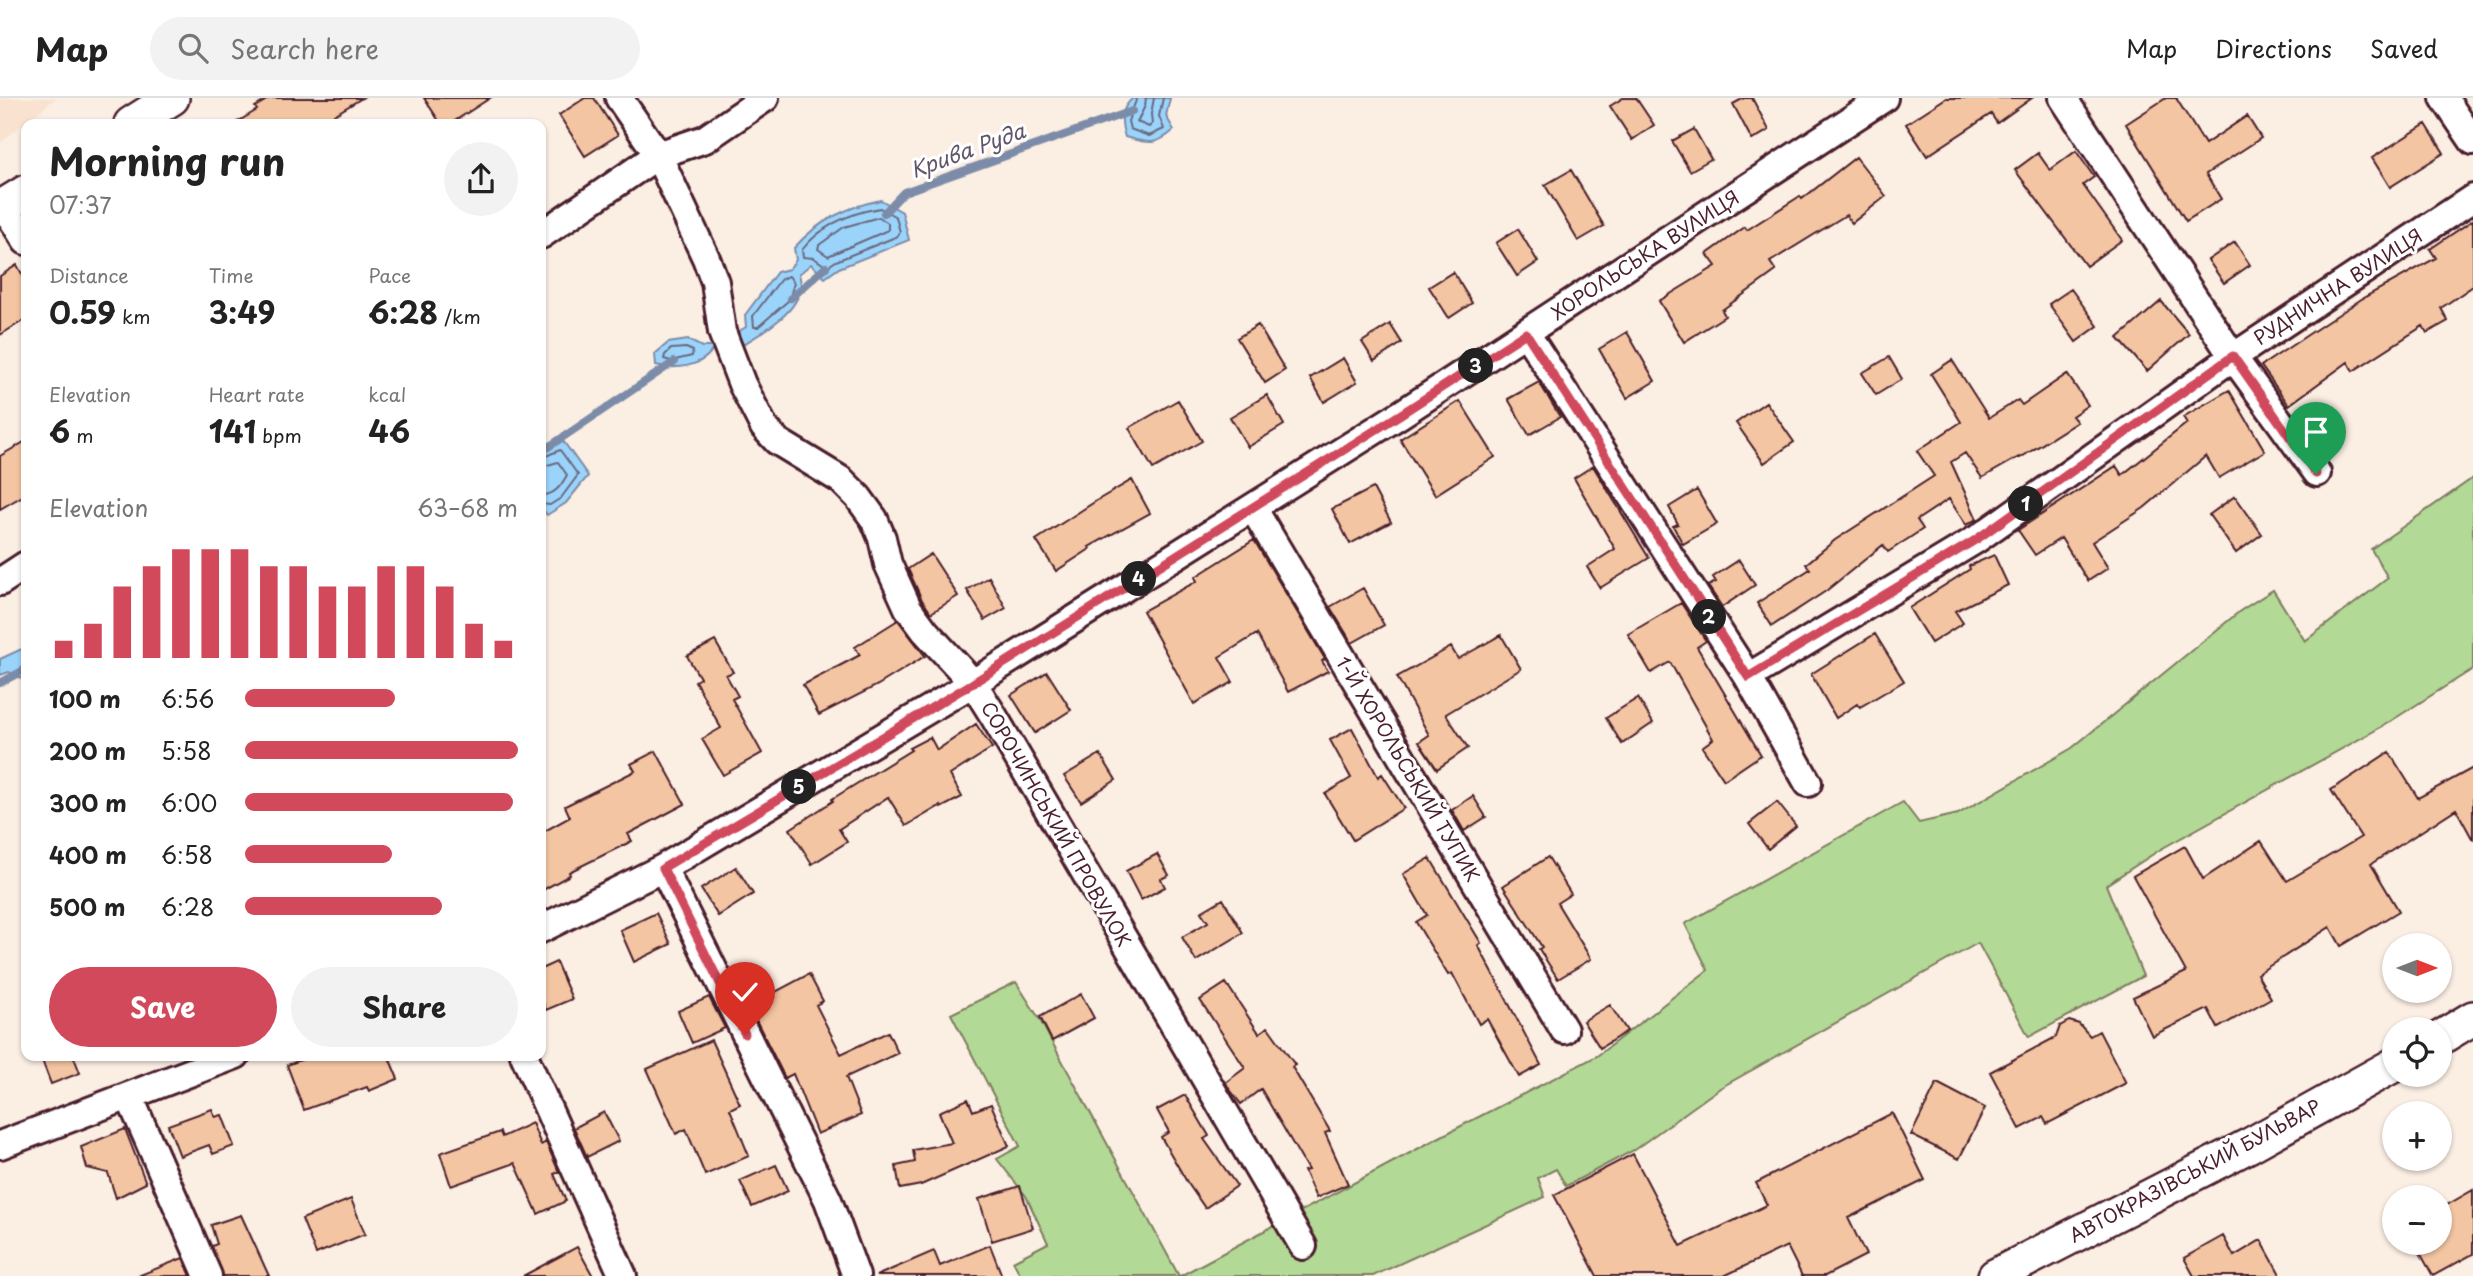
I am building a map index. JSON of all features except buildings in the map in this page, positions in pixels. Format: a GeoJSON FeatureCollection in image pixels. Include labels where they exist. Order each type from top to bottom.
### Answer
{"type":"FeatureCollection","features":[{"type":"Feature","properties":{"kind":"street"},"geometry":{"type":"LineString","coordinates":[[139,119],[172,98]]}},
{"type":"Feature","properties":{"kind":"street","name":"СОРОЧИНСЬКИЙ ПРОВУЛОК"},"geometry":{"type":"LineString","coordinates":[[619,98],[658,155],[706,258],[715,282],[722,332],[742,384],[764,427],[777,441],[841,481],[858,497],[878,529],[888,564],[908,608],[925,631],[973,683],[1303,1245]]}},
{"type":"Feature","properties":{"kind":"street"},"geometry":{"type":"LineString","coordinates":[[546,232],[658,155],[705,139],[765,98]]}},
{"type":"Feature","properties":{"kind":"street","name":"ХОРОЛЬСЬКА ВУЛИЦЯ"},"geometry":{"type":"LineString","coordinates":[[546,926],[663,868],[973,683],[1526,333],[1884,98]]}},
{"type":"Feature","properties":{"kind":"street"},"geometry":{"type":"LineString","coordinates":[[2063,98],[2233,356],[2316,474]]}},
{"type":"Feature","properties":{"kind":"street"},"geometry":{"type":"LineString","coordinates":[[2444,98],[2473,141]]}},
{"type":"Feature","properties":{"kind":"street","name":"РУДНИЧНА ВУЛИЦЯ"},"geometry":{"type":"LineString","coordinates":[[1748,677],[1977,539],[2233,356],[2473,198]]}},
{"type":"Feature","properties":{"kind":"street"},"geometry":{"type":"LineString","coordinates":[[10,202],[21,229]]}},
{"type":"Feature","properties":{"kind":"street"},"geometry":{"type":"LineString","coordinates":[[1526,333],[1748,677],[1808,783]]}},
{"type":"Feature","properties":{"kind":"street","name":"1-Й ХОРОЛЬСЬКИЙ ТУПИК"},"geometry":{"type":"LineString","coordinates":[[1253,508],[1564,1030]]}},
{"type":"Feature","properties":{"kind":"street"},"geometry":{"type":"LineString","coordinates":[[0,582],[21,568]]}},
{"type":"Feature","properties":{"kind":"street"},"geometry":{"type":"LineString","coordinates":[[663,868],[828,1200],[856,1276]]}},
{"type":"Feature","properties":{"kind":"street"},"geometry":{"type":"LineString","coordinates":[[2452,1031],[2473,1018]]}},
{"type":"Feature","properties":{"kind":"street"},"geometry":{"type":"LineString","coordinates":[[0,1145],[220,1061]]}},
{"type":"Feature","properties":{"kind":"street"},"geometry":{"type":"LineString","coordinates":[[527,1061],[623,1276]]}},
{"type":"Feature","properties":{"kind":"street","name":"АВТОКРАЗІВСЬКИЙ БУЛЬВАР"},"geometry":{"type":"LineString","coordinates":[[1995,1276],[2250,1145],[2382,1072]]}},
{"type":"Feature","properties":{"kind":"street"},"geometry":{"type":"LineString","coordinates":[[130,1096],[208,1276]]}},
{"type":"Feature","properties":{"kind":"shaded area"},"geometry":{"type":"Polygon","coordinates":[[[0,98],[56,98],[30,119],[21,119],[21,126],[0,143],[0,98]]]}},
{"type":"Feature","properties":{"kind":"green space"},"geometry":{"type":"Polygon","coordinates":[[[2473,478],[2473,669],[2383,726],[2161,849],[2106,885],[2143,976],[2029,1037],[1978,943],[1720,1088],[1634,1150],[1566,1186],[1556,1169],[1538,1178],[1545,1197],[1373,1276],[1180,1276],[1597,1056],[1708,970],[1685,924],[1903,802],[1919,823],[1958,814],[2072,748],[2240,611],[2273,590],[2305,641],[2388,578],[2371,549],[2473,478]]]}},
{"type":"Feature","properties":{"kind":"green space"},"geometry":{"type":"Polygon","coordinates":[[[1016,982],[1040,1020],[1179,1276],[1021,1276],[1013,1261],[1048,1243],[1026,1196],[997,1159],[1020,1146],[951,1014],[1016,982]]]}},
{"type":"Feature","properties":{"kind":"water"},"geometry":{"type":"Polygon","coordinates":[[[1133,98],[1170,98],[1166,116],[1174,130],[1151,142],[1125,137],[1122,116],[1133,98]]]}},
{"type":"Feature","properties":{"kind":"water"},"geometry":{"type":"Polygon","coordinates":[[[881,200],[902,212],[909,240],[839,268],[825,278],[811,264],[799,274],[801,286],[792,307],[773,325],[742,345],[736,333],[746,327],[745,315],[777,272],[789,269],[796,260],[794,248],[803,238],[833,217],[881,200]]]}},
{"type":"Feature","properties":{"kind":"water"},"geometry":{"type":"Polygon","coordinates":[[[688,340],[702,347],[714,347],[697,363],[681,367],[656,365],[655,354],[668,343],[688,340]]]}},
{"type":"Feature","properties":{"kind":"water"},"geometry":{"type":"Polygon","coordinates":[[[561,438],[588,476],[566,503],[547,515],[546,514],[546,449],[561,438]]]}},
{"type":"Feature","properties":{"kind":"water"},"geometry":{"type":"Polygon","coordinates":[[[21,649],[21,678],[9,672],[0,675],[0,659],[21,649]]]}},
{"type":"Feature","properties":{"kind":"waterway","name":"Крива Руда"},"geometry":{"type":"LineString","coordinates":[[884,213],[904,192],[1132,111]]}},
{"type":"Feature","properties":{"kind":"waterway","name":"Крива Руда"},"geometry":{"type":"LineString","coordinates":[[791,298],[826,267]]}},
{"type":"Feature","properties":{"kind":"waterway","name":"Крива Руда"},"geometry":{"type":"LineString","coordinates":[[546,449],[674,362]]}},
{"type":"Feature","properties":{"kind":"waterway","name":"Крива Руда"},"geometry":{"type":"LineString","coordinates":[[0,683],[21,672]]}},
{"type":"Feature","properties":{"kind":"route"},"geometry":{"type":"LineString","coordinates":[[745,1034],[663,868],[973,683],[1526,333],[1748,677],[1977,539],[2233,356],[2316,474]]}}]}
